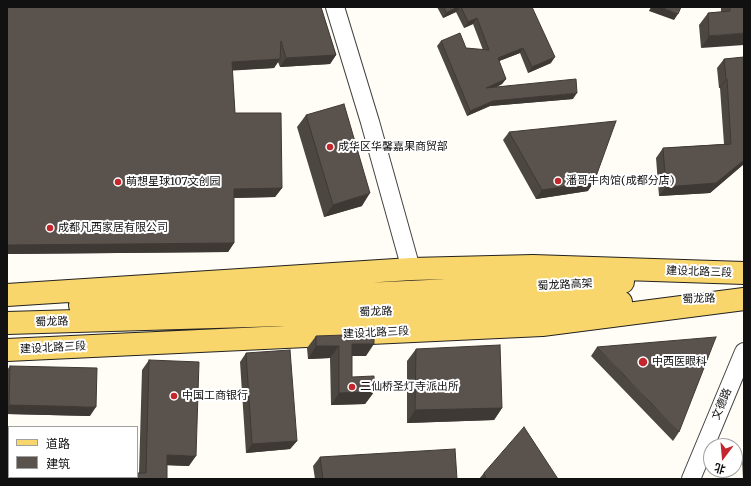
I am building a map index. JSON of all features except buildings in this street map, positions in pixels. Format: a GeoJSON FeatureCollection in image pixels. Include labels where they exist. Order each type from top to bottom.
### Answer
{"type":"FeatureCollection","features":[{"type":"Feature","properties":{"kind":"main road","name":"建设北路三段"},"geometry":{"type":"LineString","coordinates":[[7,295],[411,269],[533,266],[744,275]]}},
{"type":"Feature","properties":{"kind":"main road","name":"蜀龙路高架"},"geometry":{"type":"LineString","coordinates":[[387,303],[744,275]]}},
{"type":"Feature","properties":{"kind":"main road","name":"建设北路三段"},"geometry":{"type":"LineString","coordinates":[[7,350],[542,326],[744,298]]}},
{"type":"Feature","properties":{"kind":"main road","name":"蜀龙路"},"geometry":{"type":"LineString","coordinates":[[7,308],[744,298]]}},
{"type":"Feature","properties":{"kind":"main road","name":"蜀龙路"},"geometry":{"type":"LineString","coordinates":[[7,323],[387,303]]}},
{"type":"Feature","properties":{"kind":"street"},"geometry":{"type":"LineString","coordinates":[[335,7],[370,122],[411,269]]}},
{"type":"Feature","properties":{"kind":"street","name":"文德路"},"geometry":{"type":"LineString","coordinates":[[691,479],[744,352]]}},
{"type":"Feature","properties":{"kind":"place","name":"成华区华馨嘉果商贸部"},"geometry":{"type":"Point","coordinates":[330,147]}},
{"type":"Feature","properties":{"kind":"place","name":"潘哥牛肉馆(成都分店)"},"geometry":{"type":"Point","coordinates":[558,181]}},
{"type":"Feature","properties":{"kind":"place","name":"萌想星球107文创园"},"geometry":{"type":"Point","coordinates":[118,182]}},
{"type":"Feature","properties":{"kind":"place","name":"成都凡西家居有限公司"},"geometry":{"type":"Point","coordinates":[50,228]}},
{"type":"Feature","properties":{"kind":"place","name":"中西医眼科"},"geometry":{"type":"Point","coordinates":[643,362]}},
{"type":"Feature","properties":{"kind":"place","name":"二仙桥圣灯寺派出所"},"geometry":{"type":"Point","coordinates":[352,387]}},
{"type":"Feature","properties":{"kind":"place","name":"中国工商银行"},"geometry":{"type":"Point","coordinates":[174,396]}}]}
